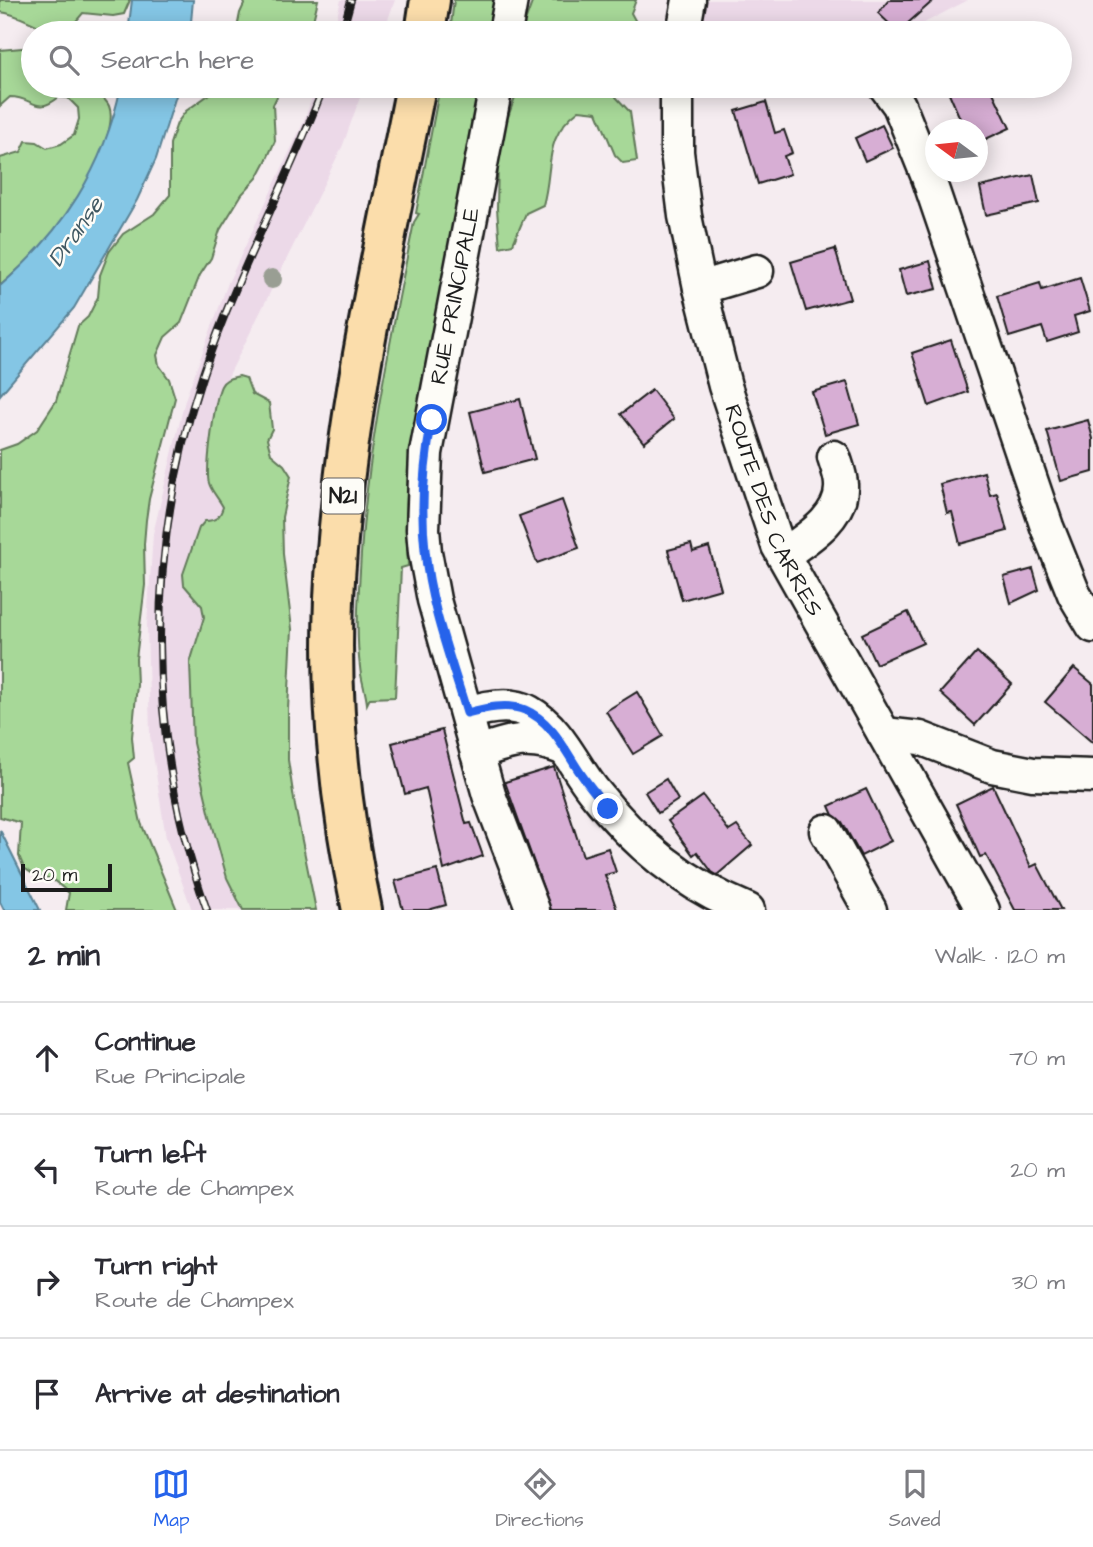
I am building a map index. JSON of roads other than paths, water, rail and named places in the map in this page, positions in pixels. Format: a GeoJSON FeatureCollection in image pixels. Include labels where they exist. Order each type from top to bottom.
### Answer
{"type":"FeatureCollection","features":[{"type":"Feature","properties":{"kind":"main road"},"geometry":{"type":"LineString","coordinates":[[427,21],[430,0]]}},
{"type":"Feature","properties":{"kind":"main road","name":"N21"},"geometry":{"type":"LineString","coordinates":[[362,910],[336,728],[334,637],[337,552],[355,403],[414,98]]}},
{"type":"Feature","properties":{"kind":"street"},"geometry":{"type":"LineString","coordinates":[[507,21],[511,0]]}},
{"type":"Feature","properties":{"kind":"street"},"geometry":{"type":"LineString","coordinates":[[685,21],[689,0]]}},
{"type":"Feature","properties":{"kind":"street","name":"RUE PRINCIPALE"},"geometry":{"type":"LineString","coordinates":[[494,98],[426,453],[423,529],[429,580],[489,795],[533,910]]}},
{"type":"Feature","properties":{"kind":"street","name":"ROUTE DES CARRES"},"geometry":{"type":"LineString","coordinates":[[682,98],[677,152],[685,216],[700,288],[725,386],[783,555],[983,910]]}},
{"type":"Feature","properties":{"kind":"street"},"geometry":{"type":"LineString","coordinates":[[893,98],[928,177],[1047,527],[1074,594],[1093,626]]}},
{"type":"Feature","properties":{"kind":"street"},"geometry":{"type":"LineString","coordinates":[[700,288],[757,271]]}},
{"type":"Feature","properties":{"kind":"street"},"geometry":{"type":"LineString","coordinates":[[783,555],[814,533],[831,515],[840,499],[841,484],[834,457]]}},
{"type":"Feature","properties":{"kind":"street"},"geometry":{"type":"LineString","coordinates":[[467,713],[492,707],[523,709],[545,725],[608,809],[653,853],[688,881],[748,910]]}},
{"type":"Feature","properties":{"kind":"street"},"geometry":{"type":"LineString","coordinates":[[884,734],[919,738],[992,766],[1022,772],[1093,776]]}},
{"type":"Feature","properties":{"kind":"street"},"geometry":{"type":"LineString","coordinates":[[477,752],[519,740],[537,740],[565,749]]}},
{"type":"Feature","properties":{"kind":"street"},"geometry":{"type":"LineString","coordinates":[[826,831],[870,910]]}},
{"type":"Feature","properties":{"kind":"water"},"geometry":{"type":"Polygon","coordinates":[[[132,0],[193,0],[191,21],[129,21],[132,0]]]}},
{"type":"Feature","properties":{"kind":"water","name":"Dranse"},"geometry":{"type":"Polygon","coordinates":[[[118,98],[175,98],[156,159],[137,200],[74,308],[0,395],[0,286],[43,243],[78,196],[92,171],[114,116],[118,98]]]}},
{"type":"Feature","properties":{"kind":"water"},"geometry":{"type":"Polygon","coordinates":[[[0,830],[40,910],[4,910],[0,902],[0,830]]]}},
{"type":"Feature","properties":{"kind":"railway"},"geometry":{"type":"LineString","coordinates":[[345,21],[351,0]]}},
{"type":"Feature","properties":{"kind":"railway"},"geometry":{"type":"LineString","coordinates":[[207,910],[187,845],[172,778],[163,710],[160,642],[162,574],[170,507],[184,440],[216,337],[319,98]]}}]}
